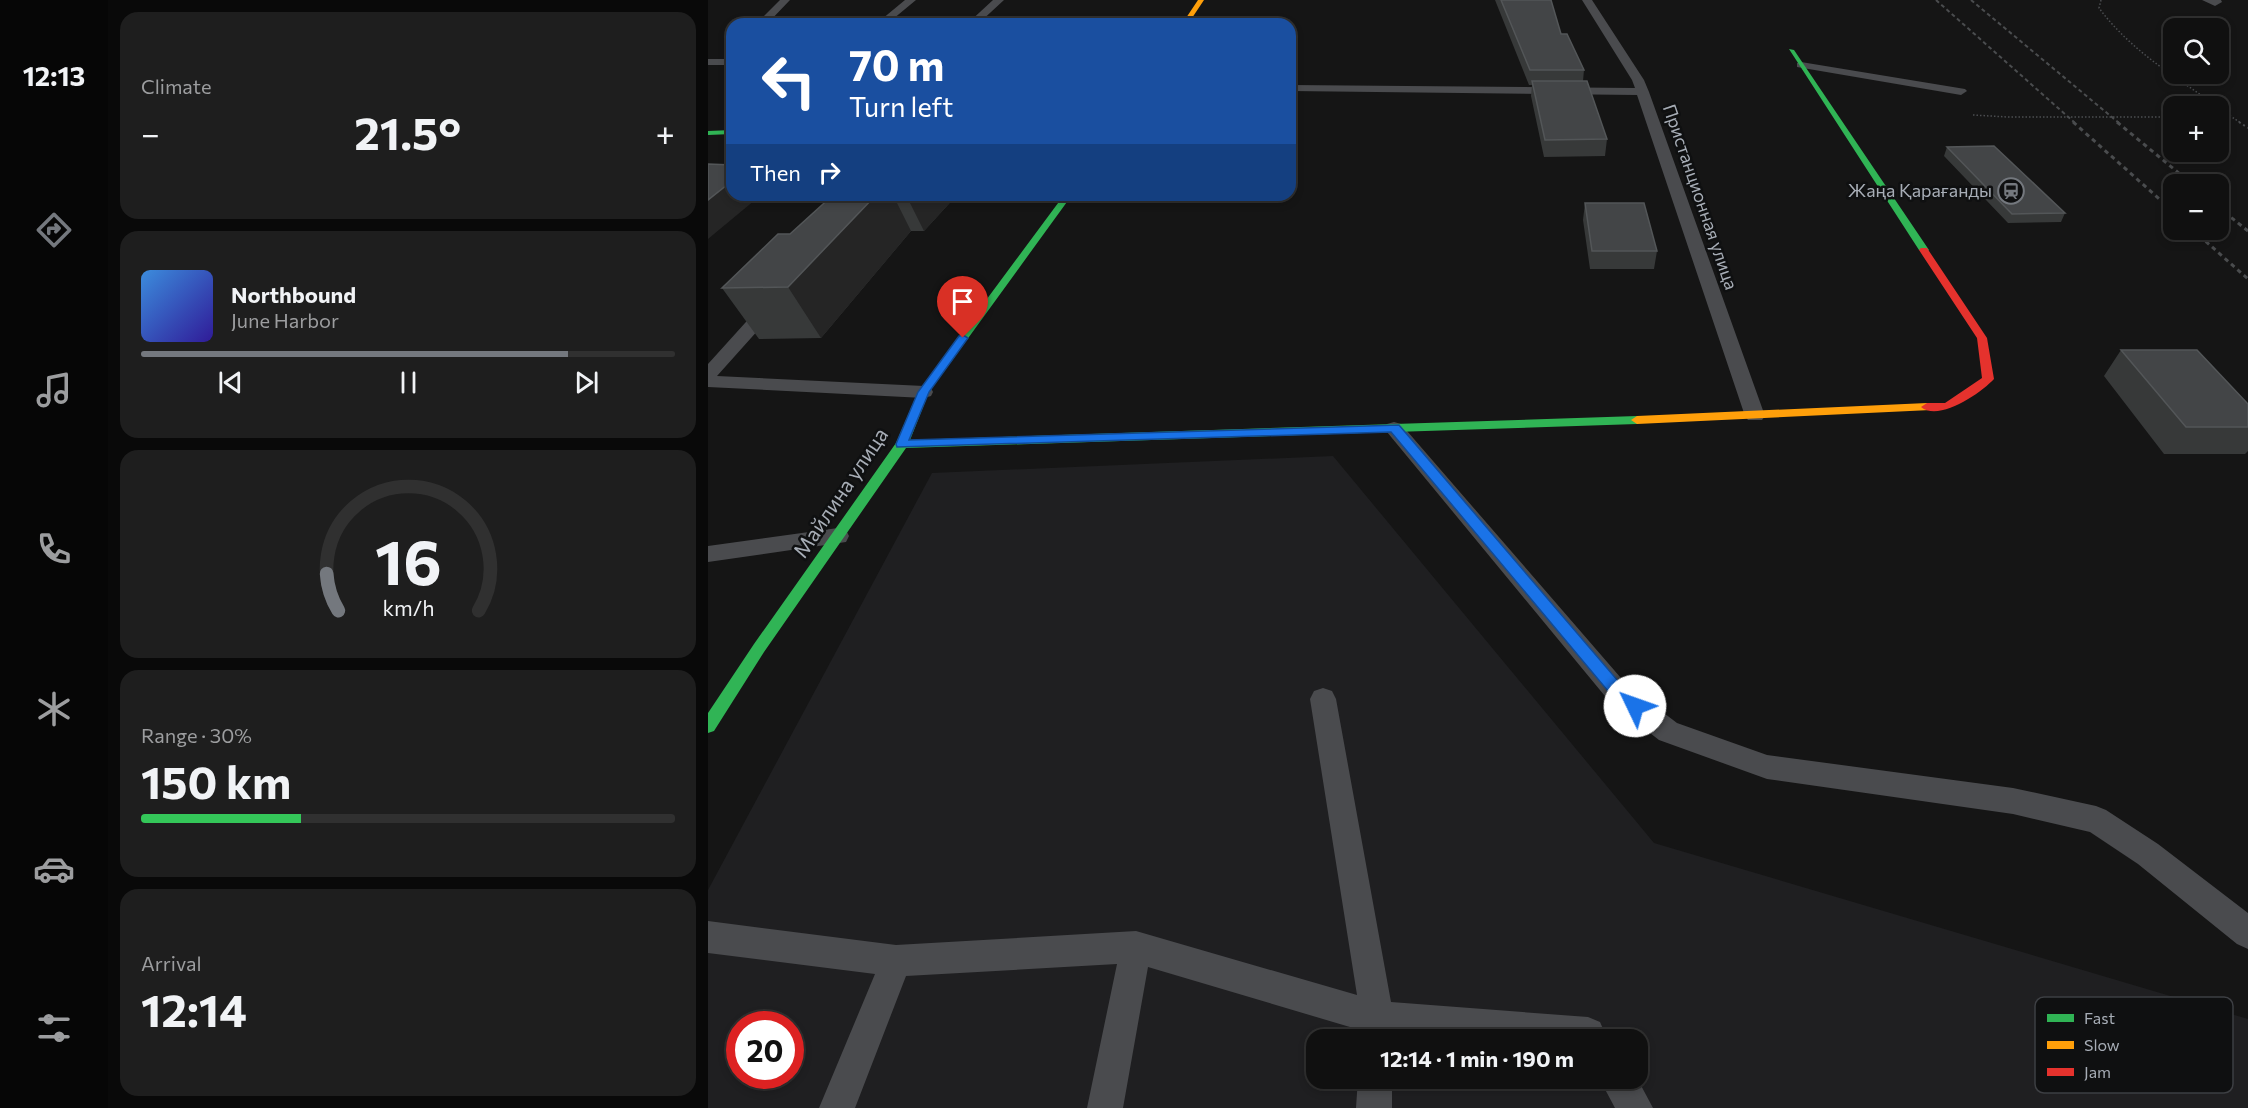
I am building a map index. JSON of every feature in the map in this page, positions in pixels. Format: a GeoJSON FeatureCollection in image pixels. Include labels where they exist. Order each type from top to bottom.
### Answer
{"type":"FeatureCollection","features":[{"type":"Feature","properties":{"kind":"street"},"geometry":{"type":"LineString","coordinates":[[1189,18],[1201,0]]}},
{"type":"Feature","properties":{"kind":"street"},"geometry":{"type":"LineString","coordinates":[[902,444],[1755,416],[1948,406],[1988,379],[1982,338],[1791,50]]}},
{"type":"Feature","properties":{"kind":"street"},"geometry":{"type":"LineString","coordinates":[[708,133],[726,132]]}},
{"type":"Feature","properties":{"kind":"street","name":"Майлина улица"},"geometry":{"type":"LineString","coordinates":[[708,726],[759,648],[902,444],[924,392],[1064,201]]}},
{"type":"Feature","properties":{"kind":"lane"},"geometry":{"type":"LineString","coordinates":[[767,18],[785,0]]}},
{"type":"Feature","properties":{"kind":"lane"},"geometry":{"type":"LineString","coordinates":[[888,18],[911,0]]}},
{"type":"Feature","properties":{"kind":"lane"},"geometry":{"type":"LineString","coordinates":[[979,18],[999,0]]}},
{"type":"Feature","properties":{"kind":"lane","name":"Пристанционная улица"},"geometry":{"type":"LineString","coordinates":[[1587,0],[1638,80],[1643,92],[1755,416]]}},
{"type":"Feature","properties":{"kind":"lane"},"geometry":{"type":"LineString","coordinates":[[708,62],[726,62]]}},
{"type":"Feature","properties":{"kind":"lane"},"geometry":{"type":"LineString","coordinates":[[1801,65],[1961,91]]}},
{"type":"Feature","properties":{"kind":"lane"},"geometry":{"type":"LineString","coordinates":[[1296,88],[1643,92]]}},
{"type":"Feature","properties":{"kind":"lane"},"geometry":{"type":"LineString","coordinates":[[708,375],[778,296]]}},
{"type":"Feature","properties":{"kind":"lane"},"geometry":{"type":"LineString","coordinates":[[708,381],[924,392]]}},
{"type":"Feature","properties":{"kind":"lane"},"geometry":{"type":"LineString","coordinates":[[1394,428],[1618,693],[1668,732],[1767,767],[2013,801],[2096,820],[2148,854],[2248,933]]}},
{"type":"Feature","properties":{"kind":"lane"},"geometry":{"type":"LineString","coordinates":[[708,554],[838,536]]}},
{"type":"Feature","properties":{"kind":"lane"},"geometry":{"type":"LineString","coordinates":[[708,938],[896,961],[1136,947],[1376,1029],[1323,699]]}},
{"type":"Feature","properties":{"kind":"lane"},"geometry":{"type":"LineString","coordinates":[[1105,1108],[1136,947]]}},
{"type":"Feature","properties":{"kind":"lane"},"geometry":{"type":"LineString","coordinates":[[837,1108],[896,961]]}},
{"type":"Feature","properties":{"kind":"lane"},"geometry":{"type":"LineString","coordinates":[[1374,1108],[1375,1089]]}},
{"type":"Feature","properties":{"kind":"lane"},"geometry":{"type":"LineString","coordinates":[[1623,1089],[1635,1108]]}},
{"type":"Feature","properties":{"kind":"path"},"geometry":{"type":"LineString","coordinates":[[2101,0],[2099,8],[2110,26],[2142,53],[2203,96]]}},
{"type":"Feature","properties":{"kind":"path"},"geometry":{"type":"LineString","coordinates":[[1974,116],[2163,117]]}},
{"type":"Feature","properties":{"kind":"path"},"geometry":{"type":"LineString","coordinates":[[2231,117],[2248,128]]}},
{"type":"Feature","properties":{"kind":"shaded area"},"geometry":{"type":"Polygon","coordinates":[[[1333,456],[1654,843],[2174,997],[2035,997],[2035,1093],[2233,1093],[2233,1015],[2248,1019],[2248,1108],[708,1108],[708,890],[932,473],[1333,456]]]}},
{"type":"Feature","properties":{"kind":"building"},"geometry":{"type":"Polygon","coordinates":[[[1501,0],[1551,0],[1561,34],[1567,34],[1584,70],[1530,70],[1501,0]]]}},
{"type":"Feature","properties":{"kind":"building"},"geometry":{"type":"Polygon","coordinates":[[[1532,81],[1587,81],[1607,139],[1545,140],[1532,81]]]}},
{"type":"Feature","properties":{"kind":"building"},"geometry":{"type":"Polygon","coordinates":[[[1994,146],[2065,213],[2012,214],[1947,147],[1994,146]]]}},
{"type":"Feature","properties":{"kind":"building"},"geometry":{"type":"Polygon","coordinates":[[[708,164],[726,165],[726,186],[708,200],[708,164]]]}},
{"type":"Feature","properties":{"kind":"building"},"geometry":{"type":"Polygon","coordinates":[[[826,201],[870,201],[788,287],[722,288],[778,234],[790,234],[826,201]]]}},
{"type":"Feature","properties":{"kind":"building"},"geometry":{"type":"Polygon","coordinates":[[[1585,203],[1644,203],[1657,251],[1592,251],[1585,203]]]}},
{"type":"Feature","properties":{"kind":"building"},"geometry":{"type":"Polygon","coordinates":[[[2121,350],[2197,350],[2248,404],[2248,427],[2186,427],[2121,350]]]}},
{"type":"Feature","properties":{"kind":"railway"},"geometry":{"type":"LineString","coordinates":[[1936,0],[2075,123]]}},
{"type":"Feature","properties":{"kind":"railway"},"geometry":{"type":"LineString","coordinates":[[1971,0],[2119,123]]}},
{"type":"Feature","properties":{"kind":"railway"},"geometry":{"type":"LineString","coordinates":[[2073,122],[2163,202]]}},
{"type":"Feature","properties":{"kind":"railway"},"geometry":{"type":"LineString","coordinates":[[2117,122],[2180,174]]}},
{"type":"Feature","properties":{"kind":"railway"},"geometry":{"type":"LineString","coordinates":[[2229,216],[2248,231]]}},
{"type":"Feature","properties":{"kind":"railway"},"geometry":{"type":"LineString","coordinates":[[2204,240],[2248,279]]}},
{"type":"Feature","properties":{"kind":"traffic: fast"},"geometry":{"type":"LineString","coordinates":[[1791,50],[1924,250]]}},
{"type":"Feature","properties":{"kind":"traffic: fast"},"geometry":{"type":"LineString","coordinates":[[708,133],[726,132]]}},
{"type":"Feature","properties":{"kind":"traffic: fast"},"geometry":{"type":"LineString","coordinates":[[708,726],[759,648],[902,444],[924,392],[1064,201]]}},
{"type":"Feature","properties":{"kind":"traffic: fast"},"geometry":{"type":"LineString","coordinates":[[902,444],[1637,420]]}},
{"type":"Feature","properties":{"kind":"traffic: slow"},"geometry":{"type":"LineString","coordinates":[[1189,18],[1201,0]]}},
{"type":"Feature","properties":{"kind":"traffic: slow"},"geometry":{"type":"LineString","coordinates":[[1637,420],[1927,407]]}},
{"type":"Feature","properties":{"kind":"traffic: jam"},"geometry":{"type":"LineString","coordinates":[[1924,250],[1982,338],[1988,379],[1948,406],[1927,407]]}},
{"type":"Feature","properties":{"kind":"place","name":"Жаңа Қарағанды"},"geometry":{"type":"Point","coordinates":[2011,191]}},
{"type":"Feature","properties":{"kind":"route"},"geometry":{"type":"LineString","coordinates":[[963,338],[924,392],[902,444],[1394,428],[1618,693],[1635,706]]}}]}
